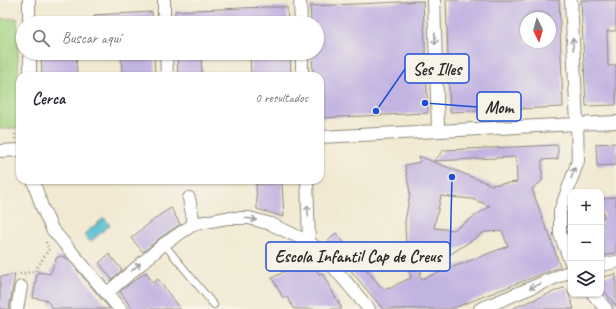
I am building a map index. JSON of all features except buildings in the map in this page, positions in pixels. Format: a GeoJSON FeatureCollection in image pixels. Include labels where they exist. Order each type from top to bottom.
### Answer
{"type":"FeatureCollection","features":[{"type":"Feature","properties":{"kind":"street"},"geometry":{"type":"LineString","coordinates":[[28,0],[29,16]]}},
{"type":"Feature","properties":{"kind":"street"},"geometry":{"type":"LineString","coordinates":[[164,0],[164,16]]}},
{"type":"Feature","properties":{"kind":"street"},"geometry":{"type":"LineString","coordinates":[[300,0],[300,16]]}},
{"type":"Feature","properties":{"kind":"street"},"geometry":{"type":"LineString","coordinates":[[434,0],[438,130]]}},
{"type":"Feature","properties":{"kind":"street"},"geometry":{"type":"LineString","coordinates":[[570,261],[560,234],[560,211],[578,161],[571,0]]}},
{"type":"Feature","properties":{"kind":"street"},"geometry":{"type":"LineString","coordinates":[[30,60],[30,72]]}},
{"type":"Feature","properties":{"kind":"street"},"geometry":{"type":"LineString","coordinates":[[166,60],[166,72]]}},
{"type":"Feature","properties":{"kind":"street"},"geometry":{"type":"LineString","coordinates":[[302,60],[302,72]]}},
{"type":"Feature","properties":{"kind":"street"},"geometry":{"type":"LineString","coordinates":[[324,137],[616,122]]}},
{"type":"Feature","properties":{"kind":"street"},"geometry":{"type":"LineString","coordinates":[[0,151],[16,150]]}},
{"type":"Feature","properties":{"kind":"street"},"geometry":{"type":"LineString","coordinates":[[34,184],[42,207],[52,229],[120,309]]}},
{"type":"Feature","properties":{"kind":"street"},"geometry":{"type":"LineString","coordinates":[[307,184],[309,242]]}},
{"type":"Feature","properties":{"kind":"street"},"geometry":{"type":"LineString","coordinates":[[189,198],[194,224]]}},
{"type":"Feature","properties":{"kind":"street"},"geometry":{"type":"LineString","coordinates":[[107,293],[164,244],[194,224],[227,218],[249,218],[271,224],[309,242],[319,250],[369,309]]}},
{"type":"Feature","properties":{"kind":"street"},"geometry":{"type":"LineString","coordinates":[[604,264],[616,262]]}},
{"type":"Feature","properties":{"kind":"street"},"geometry":{"type":"LineString","coordinates":[[480,309],[568,272]]}},
{"type":"Feature","properties":{"kind":"street"},"geometry":{"type":"LineString","coordinates":[[17,309],[21,287]]}},
{"type":"Feature","properties":{"kind":"street"},"geometry":{"type":"LineString","coordinates":[[596,297],[606,309]]}},
{"type":"Feature","properties":{"kind":"lane"},"geometry":{"type":"LineString","coordinates":[[164,244],[214,305]]}},
{"type":"Feature","properties":{"kind":"path"},"geometry":{"type":"LineString","coordinates":[[35,271],[49,249],[44,237]]}},
{"type":"Feature","properties":{"kind":"green space"},"geometry":{"type":"Polygon","coordinates":[[[16,18],[16,60],[18,60],[18,72],[16,72],[16,128],[0,129],[0,19],[16,18]]]}},
{"type":"Feature","properties":{"kind":"water"},"geometry":{"type":"Polygon","coordinates":[[[104,218],[110,225],[90,242],[84,234],[104,218]]]}},
{"type":"Feature","properties":{"kind":"place","name":"Mom"},"geometry":{"type":"Point","coordinates":[425,103]}},
{"type":"Feature","properties":{"kind":"place","name":"Ses Illes"},"geometry":{"type":"Point","coordinates":[376,111]}},
{"type":"Feature","properties":{"kind":"place","name":"Escola Infantil Cap de Creus"},"geometry":{"type":"Point","coordinates":[452,177]}}]}
